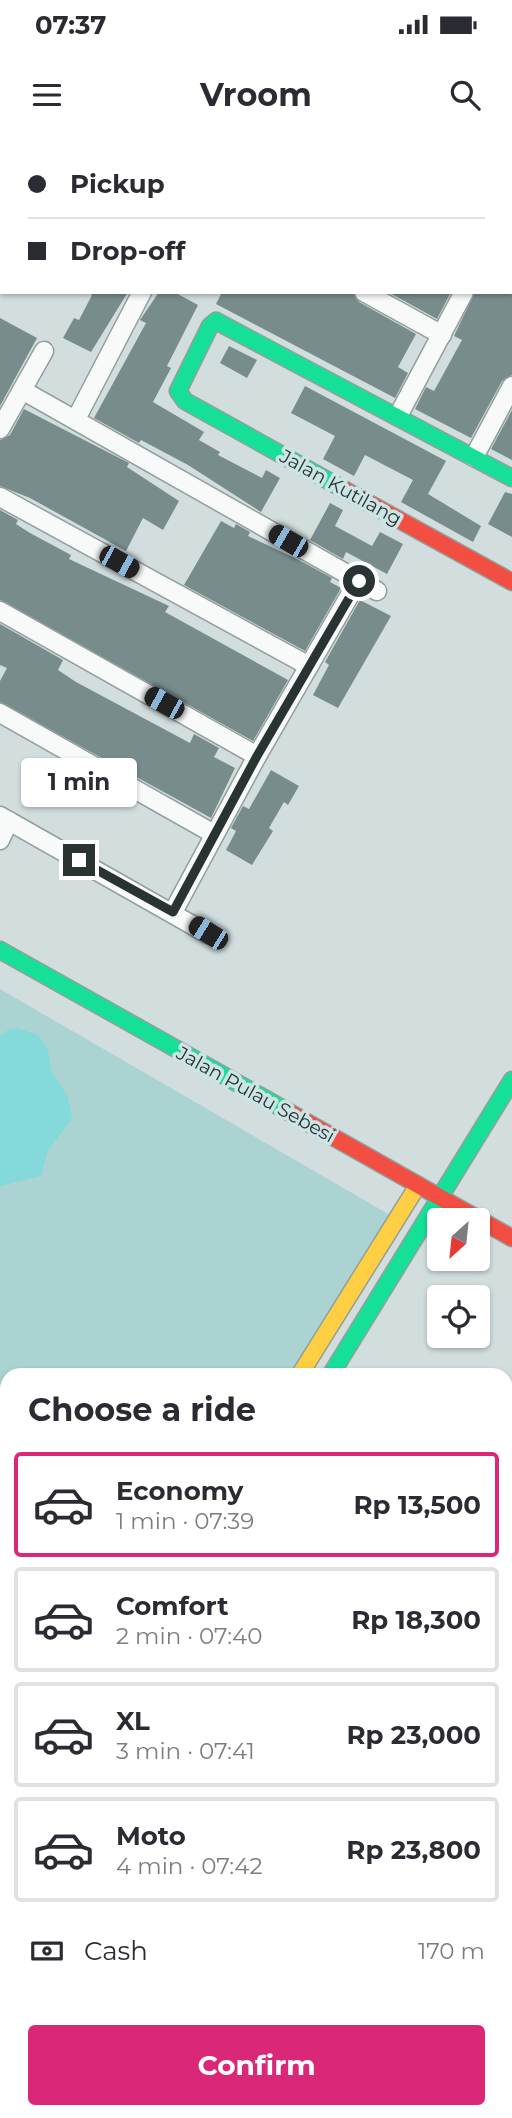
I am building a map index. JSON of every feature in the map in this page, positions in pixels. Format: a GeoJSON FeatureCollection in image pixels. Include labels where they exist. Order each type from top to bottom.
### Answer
{"type":"FeatureCollection","features":[{"type":"Feature","properties":{"kind":"street"},"geometry":{"type":"LineString","coordinates":[[76,419],[141,294]]}},
{"type":"Feature","properties":{"kind":"street"},"geometry":{"type":"LineString","coordinates":[[368,294],[442,335]]}},
{"type":"Feature","properties":{"kind":"street"},"geometry":{"type":"LineString","coordinates":[[463,294],[398,416],[512,478]]}},
{"type":"Feature","properties":{"kind":"street","name":"Jalan Kutilang"},"geometry":{"type":"LineString","coordinates":[[398,416],[216,321],[210,326],[180,386],[179,395],[185,401],[510,576]]}},
{"type":"Feature","properties":{"kind":"street"},"geometry":{"type":"LineString","coordinates":[[0,429],[44,351]]}},
{"type":"Feature","properties":{"kind":"street"},"geometry":{"type":"LineString","coordinates":[[474,457],[512,386]]}},
{"type":"Feature","properties":{"kind":"street"},"geometry":{"type":"LineString","coordinates":[[22,390],[377,591]]}},
{"type":"Feature","properties":{"kind":"street"},"geometry":{"type":"LineString","coordinates":[[0,497],[309,666]]}},
{"type":"Feature","properties":{"kind":"street"},"geometry":{"type":"LineString","coordinates":[[173,912],[257,756],[359,581]]}},
{"type":"Feature","properties":{"kind":"street"},"geometry":{"type":"LineString","coordinates":[[0,611],[257,756]]}},
{"type":"Feature","properties":{"kind":"street"},"geometry":{"type":"LineString","coordinates":[[0,713],[214,834]]}},
{"type":"Feature","properties":{"kind":"street"},"geometry":{"type":"LineString","coordinates":[[0,839],[5,818],[208,933]]}},
{"type":"Feature","properties":{"kind":"street","name":"Jalan Pulau Sebesi"},"geometry":{"type":"LineString","coordinates":[[0,950],[512,1238]]}},
{"type":"Feature","properties":{"kind":"street"},"geometry":{"type":"LineString","coordinates":[[335,1368],[442,1198],[512,1080]]}},
{"type":"Feature","properties":{"kind":"street"},"geometry":{"type":"LineString","coordinates":[[304,1368],[418,1185]]}},
{"type":"Feature","properties":{"kind":"shaded area"},"geometry":{"type":"Polygon","coordinates":[[[0,989],[390,1215],[295,1368],[0,1368],[0,989]]]}},
{"type":"Feature","properties":{"kind":"water"},"geometry":{"type":"Polygon","coordinates":[[[17,1028],[38,1035],[48,1050],[51,1070],[68,1097],[72,1119],[48,1150],[41,1176],[0,1186],[0,1036],[17,1028]]]}},
{"type":"Feature","properties":{"kind":"building"},"geometry":{"type":"Polygon","coordinates":[[[127,294],[91,352],[63,338],[74,318],[79,320],[92,295],[127,294]]]}},
{"type":"Feature","properties":{"kind":"building"},"geometry":{"type":"Polygon","coordinates":[[[158,294],[178,294],[198,305],[167,366],[171,368],[153,402],[204,432],[199,440],[220,452],[218,455],[262,478],[266,470],[280,478],[261,512],[188,465],[141,440],[139,443],[94,418],[146,323],[140,320],[158,294]]]}},
{"type":"Feature","properties":{"kind":"building"},"geometry":{"type":"Polygon","coordinates":[[[221,294],[354,294],[359,302],[416,334],[398,367],[408,373],[395,398],[216,304],[221,294]]]}},
{"type":"Feature","properties":{"kind":"building"},"geometry":{"type":"Polygon","coordinates":[[[392,294],[450,294],[437,319],[392,294]]]}},
{"type":"Feature","properties":{"kind":"building"},"geometry":{"type":"Polygon","coordinates":[[[474,294],[512,294],[512,375],[502,381],[471,438],[415,409],[426,387],[434,391],[462,340],[454,336],[474,294]]]}},
{"type":"Feature","properties":{"kind":"building"},"geometry":{"type":"Polygon","coordinates":[[[0,318],[37,338],[0,406],[0,318]]]}},
{"type":"Feature","properties":{"kind":"building"},"geometry":{"type":"Polygon","coordinates":[[[229,346],[257,360],[247,378],[220,363],[229,346]]]}},
{"type":"Feature","properties":{"kind":"building"},"geometry":{"type":"Polygon","coordinates":[[[305,386],[446,461],[428,494],[481,526],[473,542],[401,502],[413,480],[365,455],[354,476],[323,459],[335,436],[291,413],[305,386]]]}},
{"type":"Feature","properties":{"kind":"building"},"geometry":{"type":"Polygon","coordinates":[[[24,409],[129,463],[127,467],[179,501],[163,530],[143,518],[126,551],[30,498],[0,486],[0,440],[10,435],[24,409]]]}},
{"type":"Feature","properties":{"kind":"building"},"geometry":{"type":"Polygon","coordinates":[[[512,410],[512,460],[491,449],[512,410]]]}},
{"type":"Feature","properties":{"kind":"building"},"geometry":{"type":"Polygon","coordinates":[[[505,492],[512,494],[512,537],[488,524],[505,492]]]}},
{"type":"Feature","properties":{"kind":"building"},"geometry":{"type":"Polygon","coordinates":[[[330,503],[343,510],[335,526],[372,546],[380,532],[403,544],[387,574],[346,552],[343,559],[310,540],[330,503]]]}},
{"type":"Feature","properties":{"kind":"building"},"geometry":{"type":"Polygon","coordinates":[[[0,510],[18,520],[16,524],[30,533],[71,555],[69,559],[169,606],[165,612],[288,680],[253,741],[0,600],[0,510]]]}},
{"type":"Feature","properties":{"kind":"building"},"geometry":{"type":"Polygon","coordinates":[[[221,521],[234,528],[236,524],[250,532],[248,536],[332,578],[330,582],[341,588],[305,651],[184,585],[221,521]]]}},
{"type":"Feature","properties":{"kind":"building"},"geometry":{"type":"Polygon","coordinates":[[[360,600],[391,616],[338,708],[313,695],[329,665],[325,662],[360,600]]]}},
{"type":"Feature","properties":{"kind":"building"},"geometry":{"type":"Polygon","coordinates":[[[0,624],[63,660],[58,670],[76,682],[190,743],[194,734],[219,748],[214,757],[235,768],[211,818],[0,702],[0,681],[7,668],[0,665],[0,624]]]}},
{"type":"Feature","properties":{"kind":"building"},"geometry":{"type":"Polygon","coordinates":[[[271,770],[299,786],[288,805],[284,802],[269,828],[273,831],[252,865],[226,850],[236,831],[231,828],[243,806],[249,809],[271,770]]]}},
{"type":"Feature","properties":{"kind":"traffic: fast"},"geometry":{"type":"LineString","coordinates":[[345,490],[185,401],[178,391],[210,326],[216,321],[512,478]]}},
{"type":"Feature","properties":{"kind":"traffic: fast"},"geometry":{"type":"LineString","coordinates":[[0,950],[287,1111]]}},
{"type":"Feature","properties":{"kind":"traffic: fast"},"geometry":{"type":"LineString","coordinates":[[335,1368],[512,1080]]}},
{"type":"Feature","properties":{"kind":"traffic: slow"},"geometry":{"type":"LineString","coordinates":[[304,1368],[418,1185]]}},
{"type":"Feature","properties":{"kind":"traffic: jam"},"geometry":{"type":"LineString","coordinates":[[345,490],[512,582]]}},
{"type":"Feature","properties":{"kind":"traffic: jam"},"geometry":{"type":"LineString","coordinates":[[287,1111],[512,1238]]}},
{"type":"Feature","properties":{"kind":"route"},"geometry":{"type":"LineString","coordinates":[[79,860],[173,912],[257,756],[359,581]]}}]}
